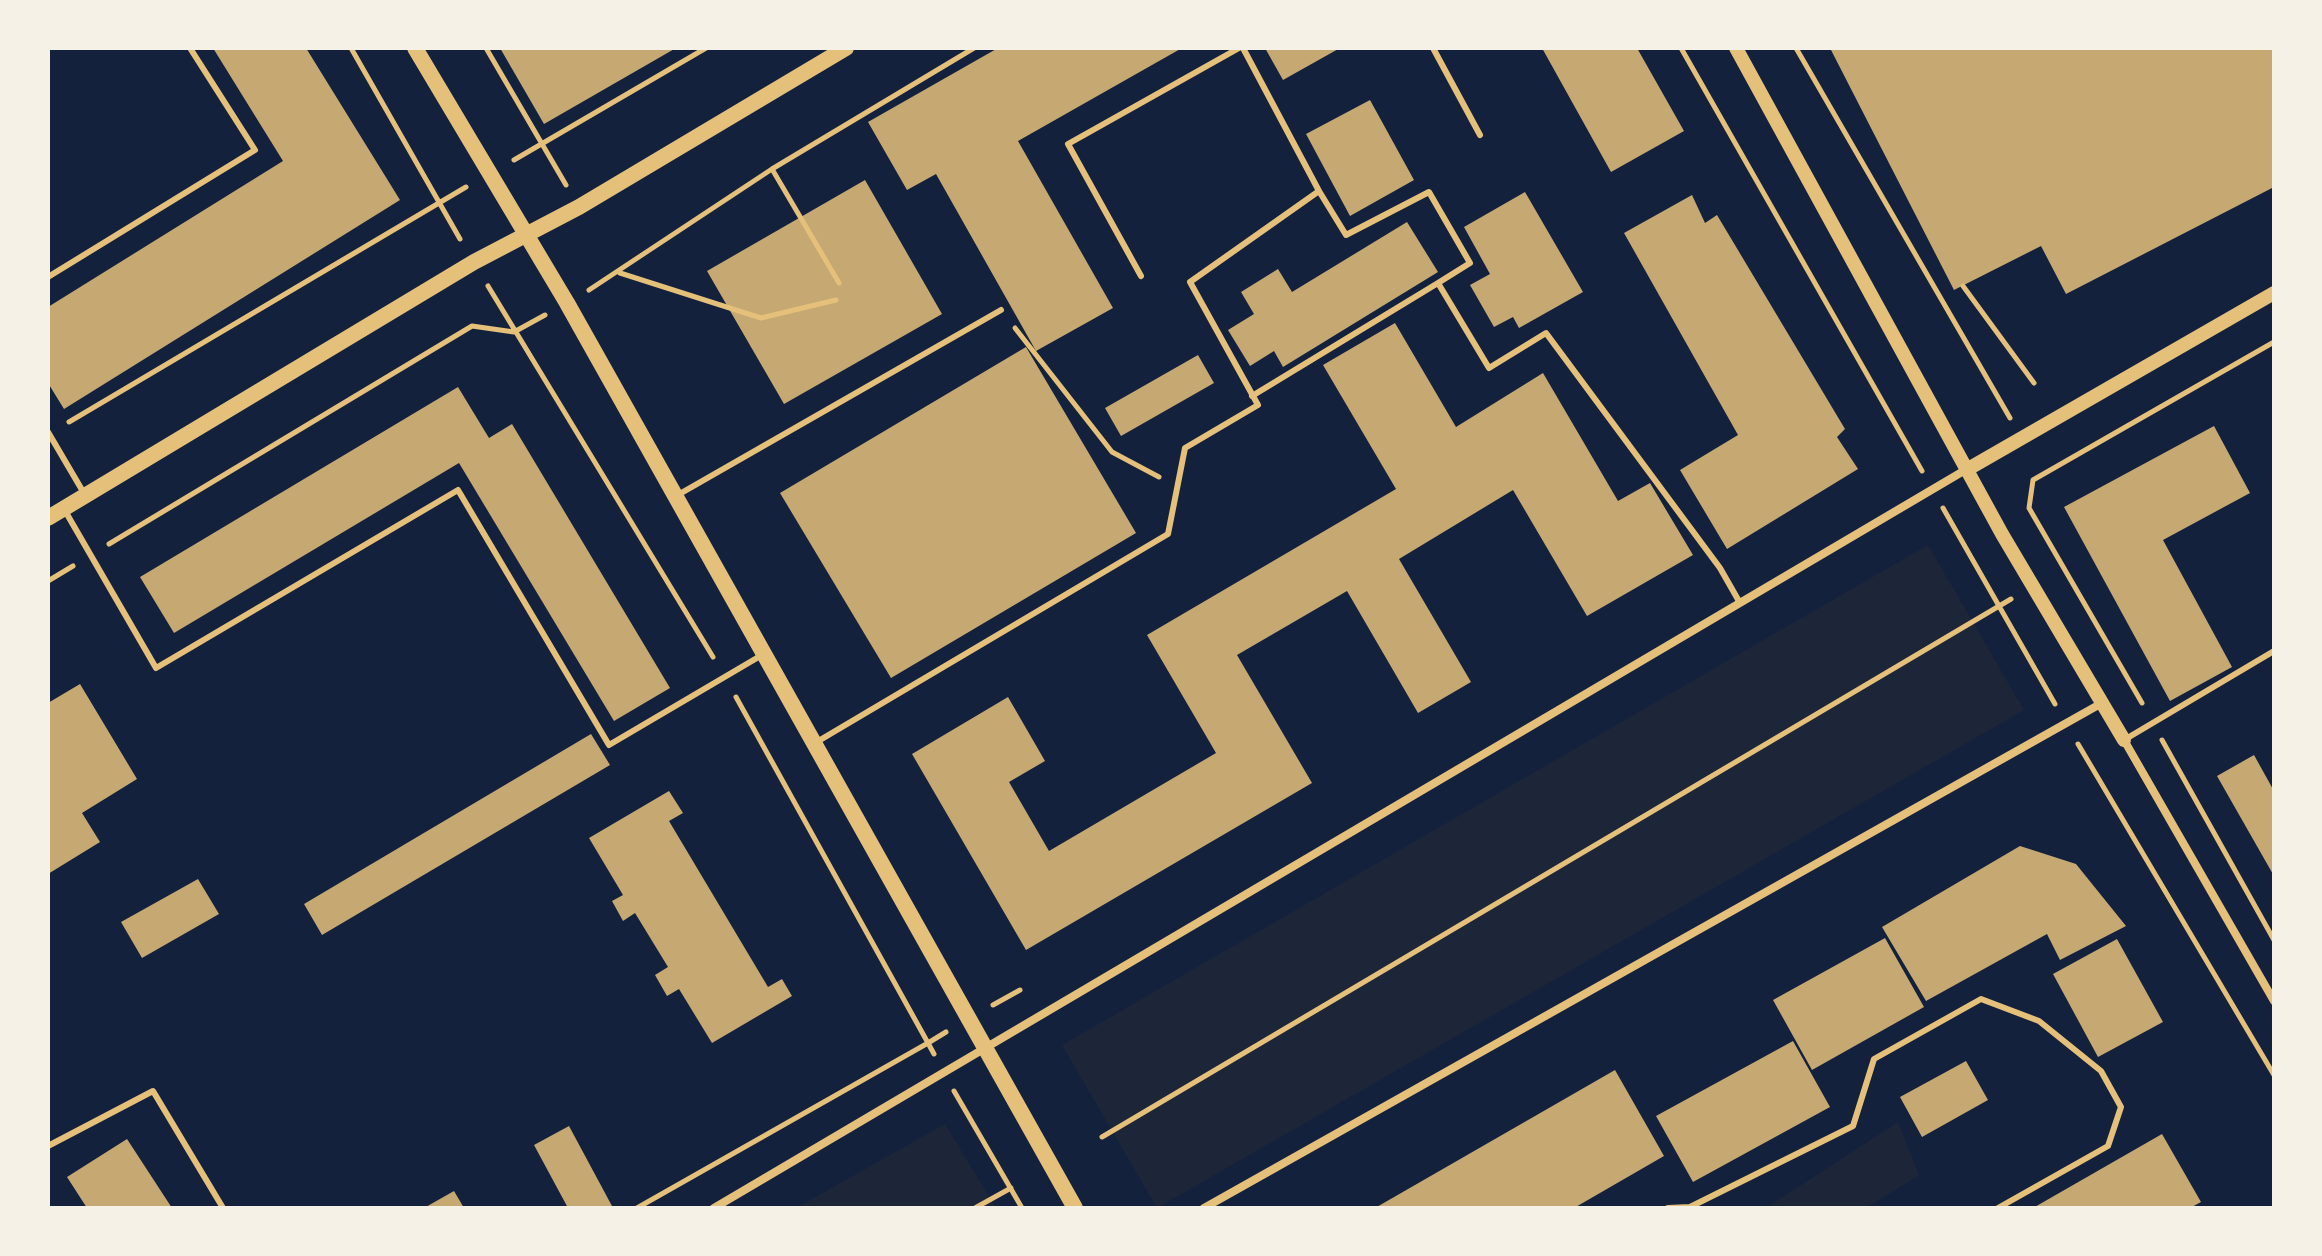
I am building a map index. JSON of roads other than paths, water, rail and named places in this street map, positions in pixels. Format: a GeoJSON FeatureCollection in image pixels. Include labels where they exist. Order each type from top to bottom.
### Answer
{"type":"FeatureCollection","features":[{"type":"Feature","properties":{"kind":"main road"},"geometry":{"type":"LineString","coordinates":[[415,48],[567,303],[1075,1208]]}},
{"type":"Feature","properties":{"kind":"main road"},"geometry":{"type":"LineString","coordinates":[[48,518],[846,48]]}},
{"type":"Feature","properties":{"kind":"street"},"geometry":{"type":"LineString","coordinates":[[1736,48],[2033,587],[2274,1001]]}},
{"type":"Feature","properties":{"kind":"street"},"geometry":{"type":"LineString","coordinates":[[714,1208],[2021,437],[2274,293]]}},
{"type":"Feature","properties":{"kind":"street"},"geometry":{"type":"LineString","coordinates":[[1204,1208],[2102,703]]}},
{"type":"Feature","properties":{"kind":"lane"},"geometry":{"type":"LineString","coordinates":[[48,277],[255,150],[190,48]]}},
{"type":"Feature","properties":{"kind":"lane"},"geometry":{"type":"LineString","coordinates":[[1141,276],[1068,144],[1241,48],[1346,235],[1429,192],[1470,263],[1252,396]]}},
{"type":"Feature","properties":{"kind":"lane"},"geometry":{"type":"LineString","coordinates":[[1433,48],[1480,135]]}},
{"type":"Feature","properties":{"kind":"lane"},"geometry":{"type":"LineString","coordinates":[[815,743],[1168,534],[1185,448],[1258,405],[1190,282],[1319,191]]}},
{"type":"Feature","properties":{"kind":"lane"},"geometry":{"type":"LineString","coordinates":[[1438,283],[1489,368],[1546,333],[1720,568],[1740,603]]}},
{"type":"Feature","properties":{"kind":"lane"},"geometry":{"type":"LineString","coordinates":[[676,496],[1001,310]]}},
{"type":"Feature","properties":{"kind":"lane"},"geometry":{"type":"LineString","coordinates":[[49,433],[85,496]]}},
{"type":"Feature","properties":{"kind":"lane"},"geometry":{"type":"LineString","coordinates":[[64,508],[156,668],[458,490],[609,745],[765,653]]}},
{"type":"Feature","properties":{"kind":"lane"},"geometry":{"type":"LineString","coordinates":[[2124,740],[2274,651]]}},
{"type":"Feature","properties":{"kind":"lane"},"geometry":{"type":"LineString","coordinates":[[1668,1208],[1690,1207],[1853,1126],[1874,1059],[1981,999],[2039,1021],[2101,1071],[2121,1107],[2108,1146],[1998,1208]]}},
{"type":"Feature","properties":{"kind":"lane"},"geometry":{"type":"LineString","coordinates":[[48,1146],[153,1091],[223,1208]]}}]}
